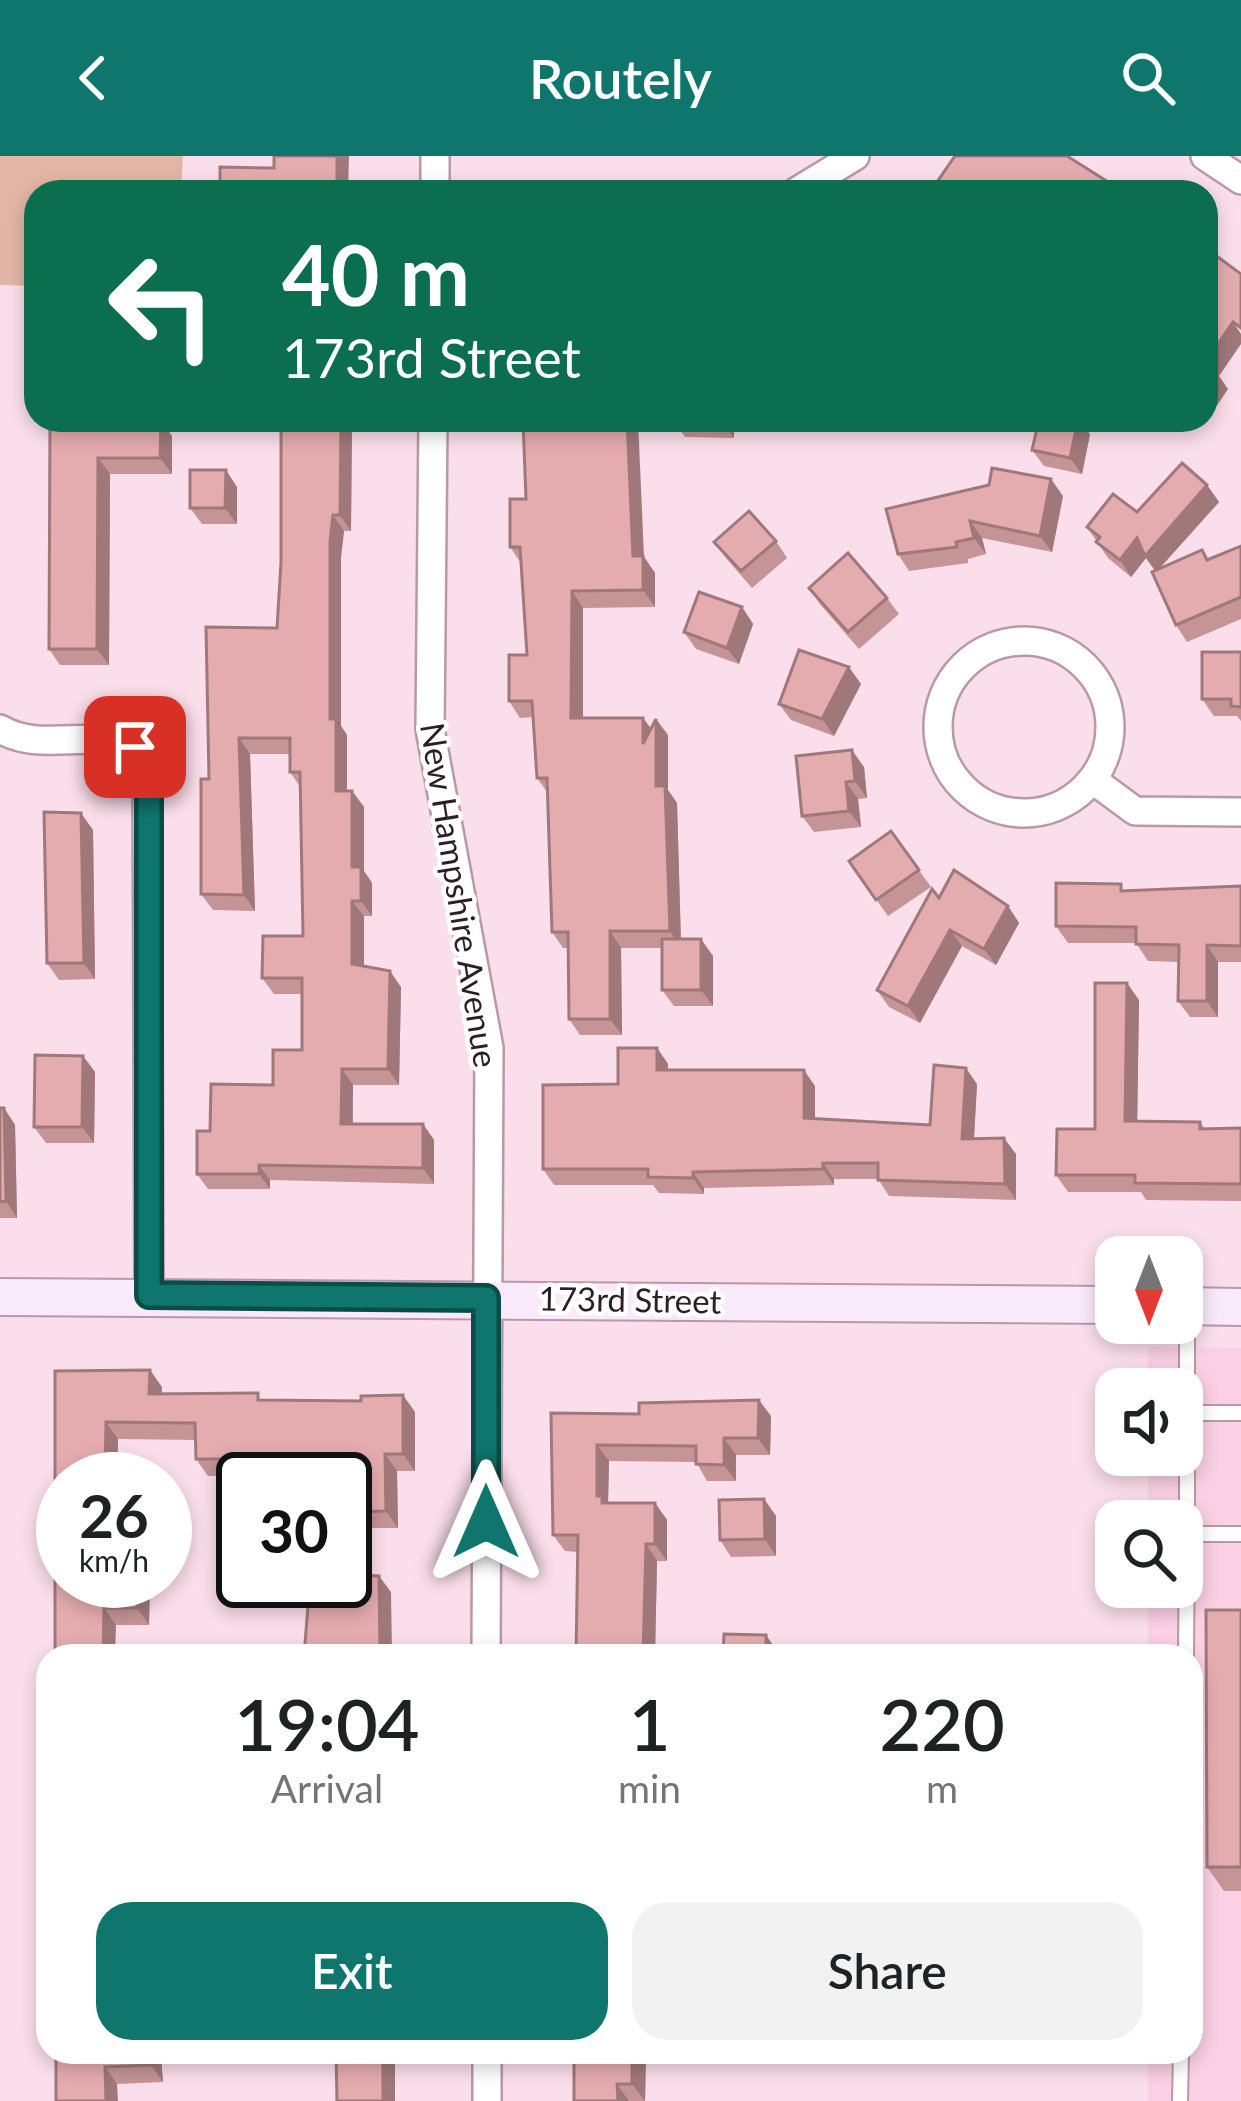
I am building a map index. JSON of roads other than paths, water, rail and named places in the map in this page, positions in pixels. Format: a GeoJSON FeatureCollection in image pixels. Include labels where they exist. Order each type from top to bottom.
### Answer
{"type":"FeatureCollection","features":[{"type":"Feature","properties":{"kind":"street"},"geometry":{"type":"LineString","coordinates":[[816,180],[855,156]]}},
{"type":"Feature","properties":{"kind":"street"},"geometry":{"type":"LineString","coordinates":[[1205,156],[1241,181]]}},
{"type":"Feature","properties":{"kind":"street","name":"New Hampshire Avenue"},"geometry":{"type":"LineString","coordinates":[[433,432],[430,729],[490,1048],[486,1644]]}},
{"type":"Feature","properties":{"kind":"street"},"geometry":{"type":"LineString","coordinates":[[1010,642],[1050,644],[1075,657],[1095,676],[1107,701],[1106,756],[1093,780],[1071,800],[1044,811],[1014,813],[986,805],[962,787],[945,763],[937,734],[940,705],[952,678],[972,658],[1010,642]]}},
{"type":"Feature","properties":{"kind":"street"},"geometry":{"type":"LineString","coordinates":[[0,729],[36,741],[123,743],[142,752],[147,764],[149,1295]]}},
{"type":"Feature","properties":{"kind":"street"},"geometry":{"type":"LineString","coordinates":[[1093,780],[1136,811],[1241,812]]}},
{"type":"Feature","properties":{"kind":"street","name":"173rd Street"},"geometry":{"type":"LineString","coordinates":[[0,1297],[1095,1305]]}},
{"type":"Feature","properties":{"kind":"street"},"geometry":{"type":"LineString","coordinates":[[1203,1306],[1241,1306]]}},
{"type":"Feature","properties":{"kind":"street"},"geometry":{"type":"LineString","coordinates":[[487,2064],[487,2101]]}},
{"type":"Feature","properties":{"kind":"lane"},"geometry":{"type":"LineString","coordinates":[[1203,1413],[1241,1413]]}},
{"type":"Feature","properties":{"kind":"lane"},"geometry":{"type":"LineString","coordinates":[[1203,1534],[1241,1534]]}},
{"type":"Feature","properties":{"kind":"lane"},"geometry":{"type":"LineString","coordinates":[[1186,1608],[1186,1644]]}},
{"type":"Feature","properties":{"kind":"lane"},"geometry":{"type":"LineString","coordinates":[[1180,2101],[1181,2064]]}}]}
